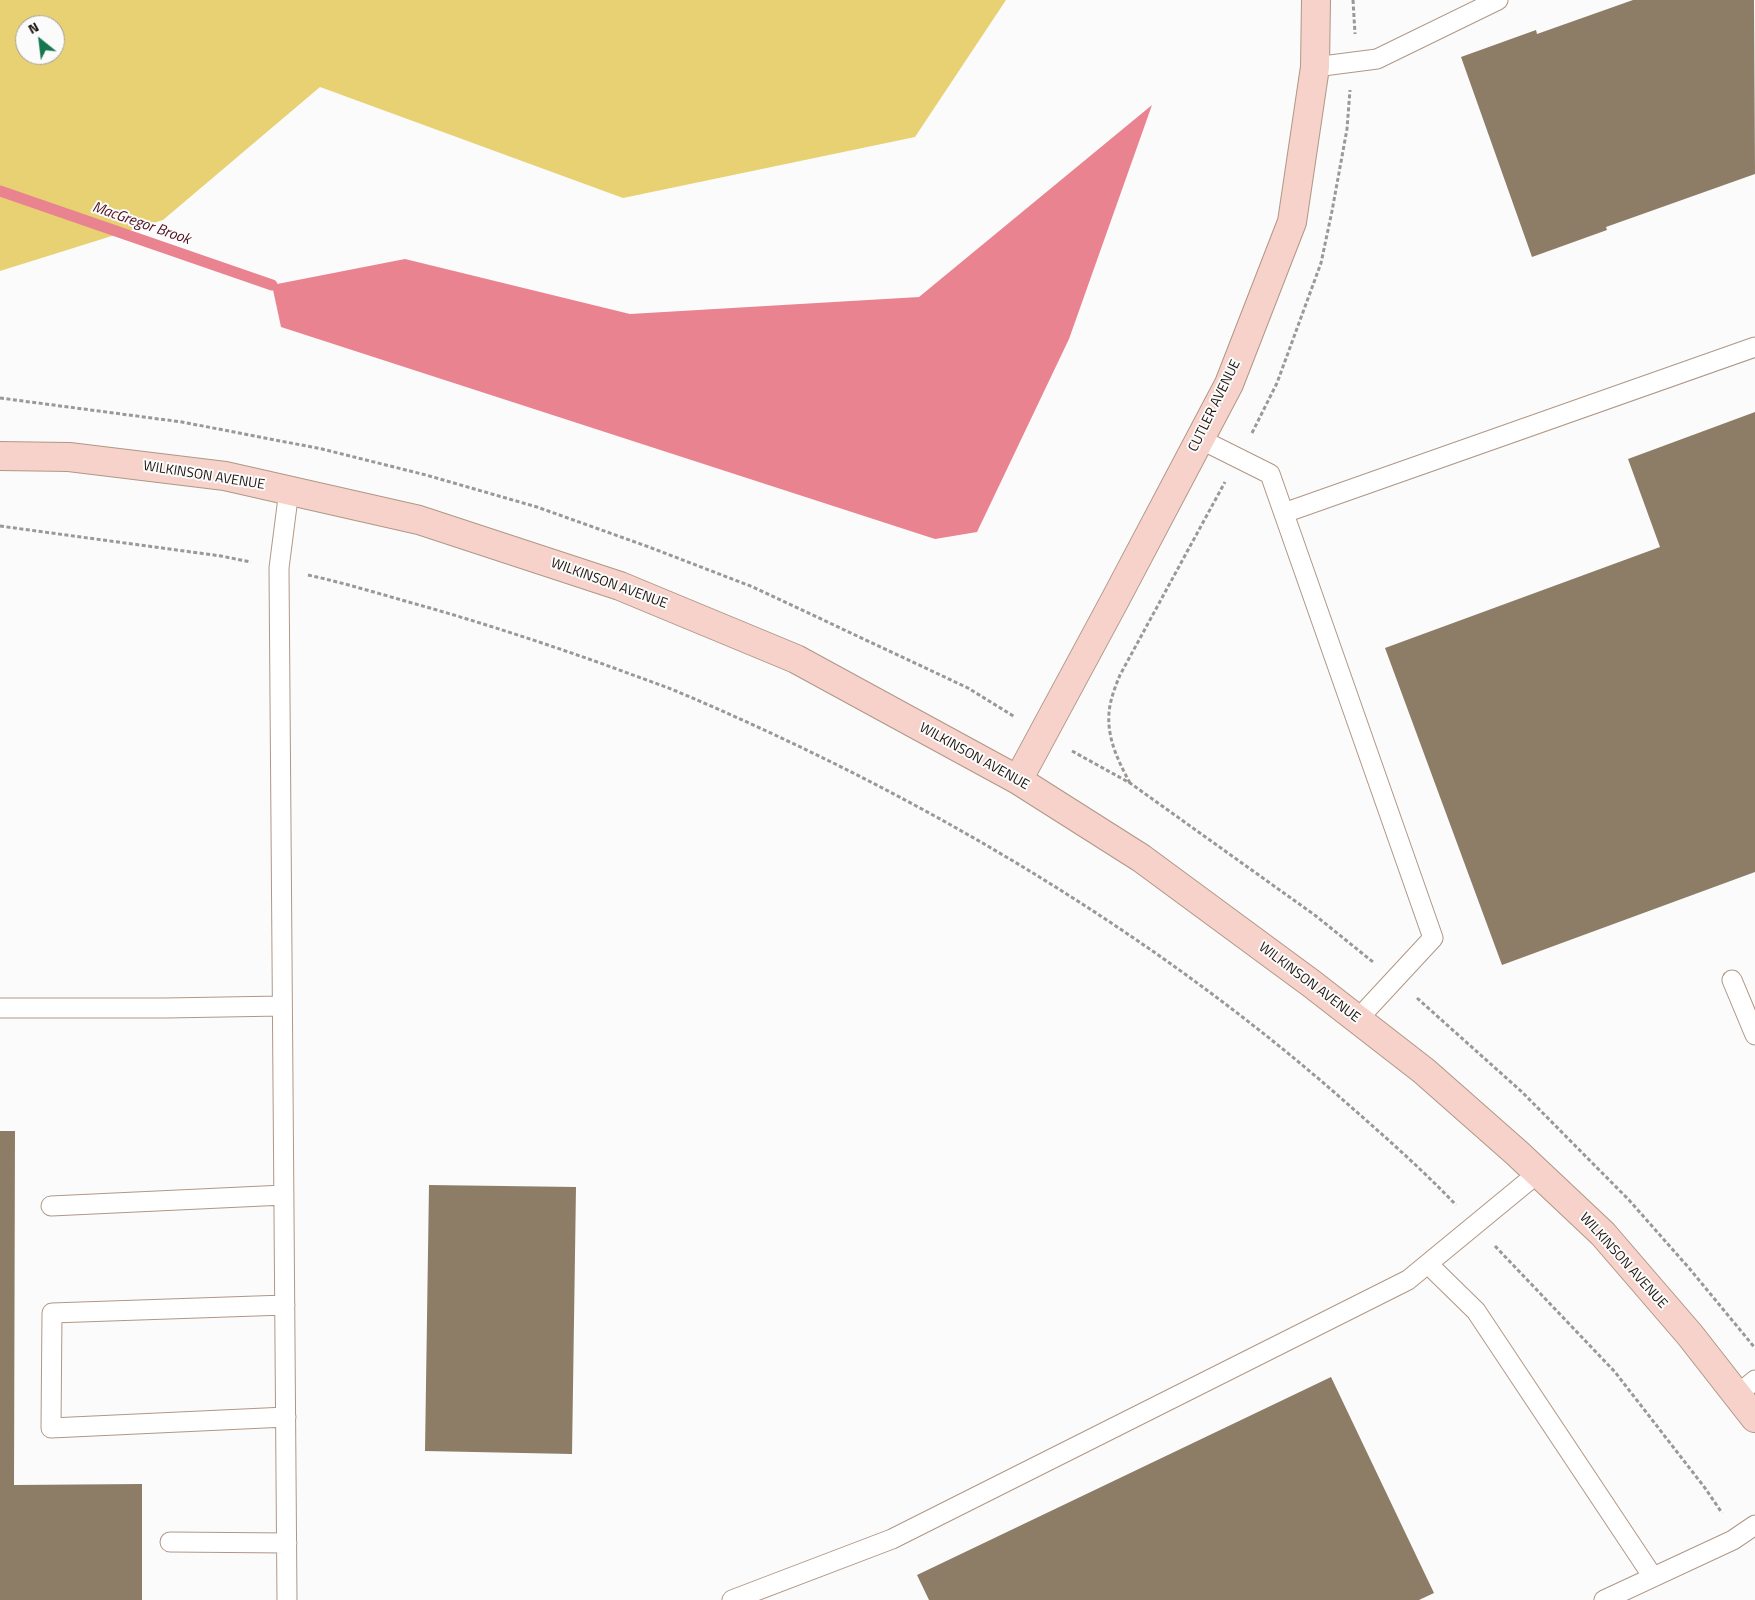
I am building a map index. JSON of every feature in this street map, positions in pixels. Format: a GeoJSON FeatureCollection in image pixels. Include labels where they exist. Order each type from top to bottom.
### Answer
{"type":"FeatureCollection","features":[{"type":"Feature","properties":{"kind":"street","name":"CUTLER AVENUE"},"geometry":{"type":"LineString","coordinates":[[1018,780],[1116,600],[1229,384],[1292,222],[1315,67],[1316,0]]}},
{"type":"Feature","properties":{"kind":"street","name":"WILKINSON AVENUE"},"geometry":{"type":"LineString","coordinates":[[0,456],[79,458],[225,476],[418,520],[620,586],[796,659],[1018,780],[1141,858],[1424,1071],[1518,1153],[1603,1234],[1690,1336],[1746,1388],[1755,1418]]}},
{"type":"Feature","properties":{"kind":"lane"},"geometry":{"type":"LineString","coordinates":[[1315,67],[1377,59],[1498,0]]}},
{"type":"Feature","properties":{"kind":"lane"},"geometry":{"type":"LineString","coordinates":[[1284,513],[1755,347]]}},
{"type":"Feature","properties":{"kind":"lane"},"geometry":{"type":"LineString","coordinates":[[1200,439],[1270,474],[1434,938],[1357,1020]]}},
{"type":"Feature","properties":{"kind":"lane"},"geometry":{"type":"LineString","coordinates":[[288,1600],[279,568],[289,490]]}},
{"type":"Feature","properties":{"kind":"lane"},"geometry":{"type":"LineString","coordinates":[[1732,980],[1755,1035]]}},
{"type":"Feature","properties":{"kind":"lane"},"geometry":{"type":"LineString","coordinates":[[0,1008],[282,1006]]}},
{"type":"Feature","properties":{"kind":"lane"},"geometry":{"type":"LineString","coordinates":[[732,1600],[892,1539],[1408,1280],[1538,1173]]}},
{"type":"Feature","properties":{"kind":"lane"},"geometry":{"type":"LineString","coordinates":[[51,1206],[284,1194]]}},
{"type":"Feature","properties":{"kind":"lane"},"geometry":{"type":"LineString","coordinates":[[1428,1264],[1476,1311],[1653,1577]]}},
{"type":"Feature","properties":{"kind":"lane"},"geometry":{"type":"LineString","coordinates":[[285,1305],[52,1313],[51,1428],[286,1417]]}},
{"type":"Feature","properties":{"kind":"lane"},"geometry":{"type":"LineString","coordinates":[[1604,1600],[1738,1536],[1755,1525]]}},
{"type":"Feature","properties":{"kind":"lane"},"geometry":{"type":"LineString","coordinates":[[170,1542],[287,1543]]}},
{"type":"Feature","properties":{"kind":"path"},"geometry":{"type":"LineString","coordinates":[[0,526],[221,556],[324,578],[494,626],[683,694],[771,734],[896,795],[1042,878],[1167,962],[1286,1051],[1434,1182],[1615,1372],[1705,1488],[1738,1536]]}},
{"type":"Feature","properties":{"kind":"shaded area"},"geometry":{"type":"Polygon","coordinates":[[[0,0],[1006,0],[915,137],[623,198],[320,87],[163,220],[0,271],[0,0]]]}},
{"type":"Feature","properties":{"kind":"shaded area"},"geometry":{"type":"Polygon","coordinates":[[[1152,105],[1069,339],[977,532],[935,539],[281,327],[272,285],[405,259],[630,314],[919,297],[1152,105]]]}},
{"type":"Feature","properties":{"kind":"building"},"geometry":{"type":"Polygon","coordinates":[[[1633,0],[1754,0],[1755,174],[1606,227],[1607,230],[1532,257],[1461,57],[1536,30],[1537,34],[1633,0]]]}},
{"type":"Feature","properties":{"kind":"building"},"geometry":{"type":"Polygon","coordinates":[[[1755,412],[1755,872],[1502,965],[1385,648],[1660,547],[1628,459],[1755,412]]]}},
{"type":"Feature","properties":{"kind":"building"},"geometry":{"type":"Polygon","coordinates":[[[0,1131],[15,1131],[14,1485],[142,1484],[142,1600],[0,1600],[0,1131]]]}},
{"type":"Feature","properties":{"kind":"building"},"geometry":{"type":"Polygon","coordinates":[[[429,1185],[576,1187],[572,1454],[425,1451],[429,1185]]]}},
{"type":"Feature","properties":{"kind":"building"},"geometry":{"type":"Polygon","coordinates":[[[1331,1377],[1434,1593],[1419,1600],[929,1600],[917,1575],[1331,1377]]]}},
{"type":"Feature","properties":{"kind":"waterway","name":"MacGregor Brook"},"geometry":{"type":"LineString","coordinates":[[0,191],[272,285]]}}]}
